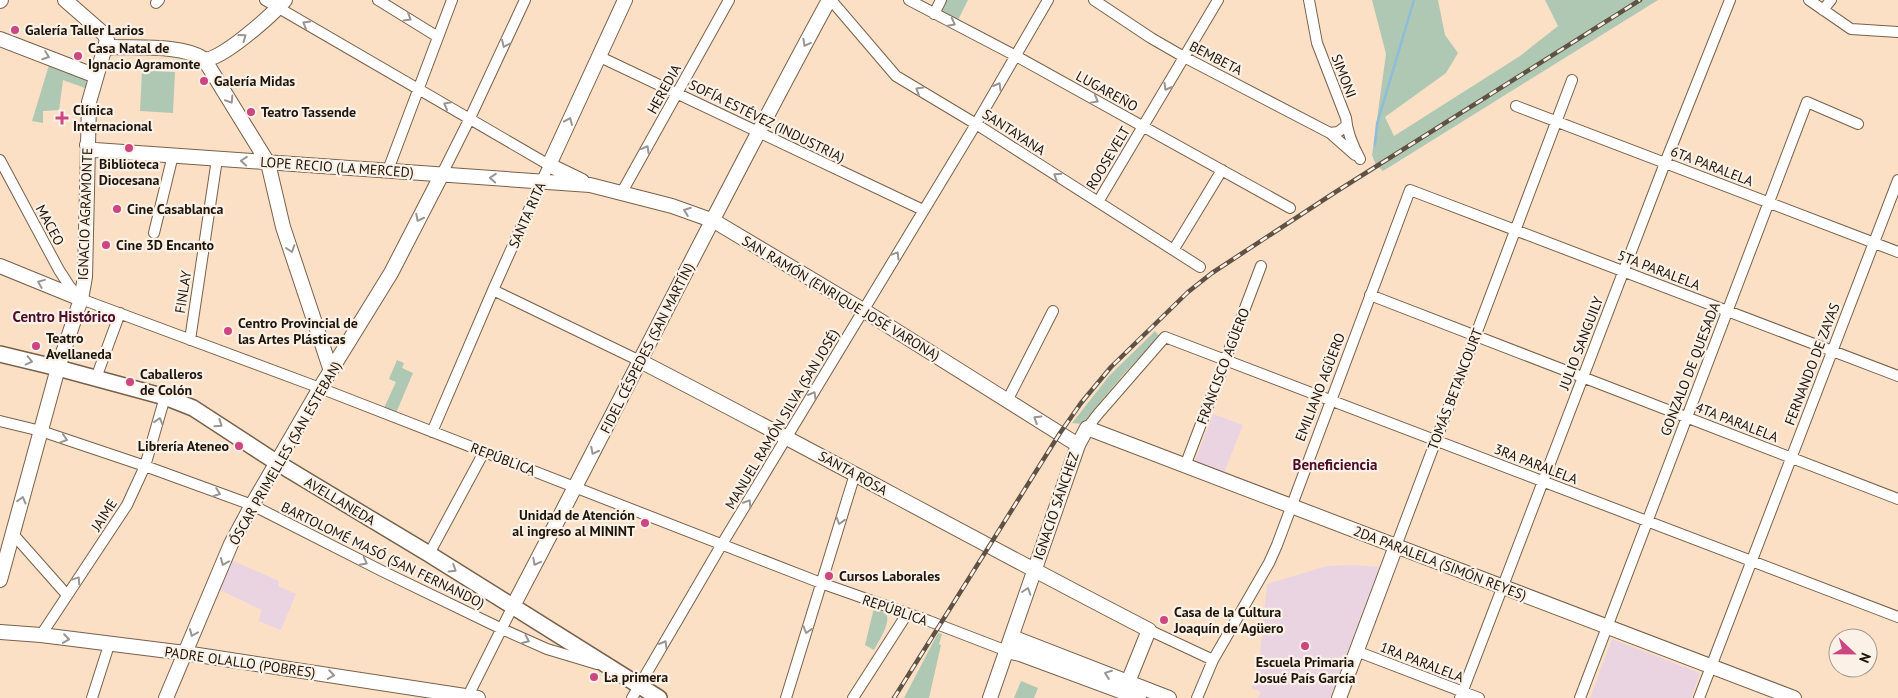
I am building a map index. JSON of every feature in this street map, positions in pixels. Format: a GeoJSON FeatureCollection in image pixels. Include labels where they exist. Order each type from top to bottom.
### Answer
{"type":"FeatureCollection","features":[{"type":"Feature","properties":{"kind":"main road"},"geometry":{"type":"LineString","coordinates":[[65,0],[104,34],[107,40],[106,49],[114,47],[192,52],[204,59],[268,164],[283,226],[331,371]]}},
{"type":"Feature","properties":{"kind":"main road","name":"SANTA RITA"},"geometry":{"type":"LineString","coordinates":[[549,165],[625,0]]}},
{"type":"Feature","properties":{"kind":"main road","name":"FIDEL CÉSPEDES (SAN MARTÍN)"},"geometry":{"type":"LineString","coordinates":[[513,606],[714,221],[757,133],[830,0]]}},
{"type":"Feature","properties":{"kind":"main road"},"geometry":{"type":"LineString","coordinates":[[204,59],[213,59],[254,30],[281,4]]}},
{"type":"Feature","properties":{"kind":"main road"},"geometry":{"type":"LineString","coordinates":[[0,39],[96,76]]}},
{"type":"Feature","properties":{"kind":"main road","name":"IGNACIO AGRAMONTE"},"geometry":{"type":"LineString","coordinates":[[0,580],[2,562],[13,534],[58,368],[81,299],[85,277],[89,96],[106,49]]}},
{"type":"Feature","properties":{"kind":"main road","name":"LOPE RECIO (LA MERCED)"},"geometry":{"type":"LineString","coordinates":[[87,145],[95,150],[268,164],[388,170],[590,185]]}},
{"type":"Feature","properties":{"kind":"main road"},"geometry":{"type":"LineString","coordinates":[[549,165],[590,185]]}},
{"type":"Feature","properties":{"kind":"main road","name":"ÓSCAR PRIMELLES (SAN ESTEBAN)"},"geometry":{"type":"LineString","coordinates":[[166,698],[232,544],[252,505],[390,273],[442,174]]}},
{"type":"Feature","properties":{"kind":"main road","name":"SAN RAMÓN (ENRIQUE JOSÉ VARONA)"},"geometry":{"type":"LineString","coordinates":[[590,185],[672,206],[714,221],[863,310],[1078,445]]}},
{"type":"Feature","properties":{"kind":"main road","name":"REPÚBLICA"},"geometry":{"type":"LineString","coordinates":[[0,266],[81,299]]}},
{"type":"Feature","properties":{"kind":"main road","name":"AVELLANEDA"},"geometry":{"type":"LineString","coordinates":[[0,354],[96,378],[193,408],[276,462],[429,554],[611,668],[636,692],[659,698]]}},
{"type":"Feature","properties":{"kind":"main road","name":"SANTA ROSA"},"geometry":{"type":"LineString","coordinates":[[640,361],[788,437],[1149,630]]}},
{"type":"Feature","properties":{"kind":"main road","name":"IGNACIO SÁNCHEZ"},"geometry":{"type":"LineString","coordinates":[[990,698],[1016,646],[1034,570],[1078,445],[1087,428]]}},
{"type":"Feature","properties":{"kind":"main road","name":"2DA PARALELA (SIMÓN REYES)"},"geometry":{"type":"LineString","coordinates":[[1087,428],[1794,698]]}},
{"type":"Feature","properties":{"kind":"main road","name":"TOMÁS BETANCOURT"},"geometry":{"type":"LineString","coordinates":[[1339,698],[1396,546]]}},
{"type":"Feature","properties":{"kind":"main road"},"geometry":{"type":"LineString","coordinates":[[1125,691],[1149,630]]}},
{"type":"Feature","properties":{"kind":"main road","name":"PADRE OLALLO (POBRES)"},"geometry":{"type":"LineString","coordinates":[[0,632],[41,635],[185,653],[471,697]]}},
{"type":"Feature","properties":{"kind":"main road"},"geometry":{"type":"LineString","coordinates":[[1016,646],[1139,698]]}},
{"type":"Feature","properties":{"kind":"main road"},"geometry":{"type":"LineString","coordinates":[[1125,691],[1169,698]]}},
{"type":"Feature","properties":{"kind":"street"},"geometry":{"type":"LineString","coordinates":[[266,0],[281,4],[418,89],[549,165]]}},
{"type":"Feature","properties":{"kind":"street"},"geometry":{"type":"LineString","coordinates":[[378,0],[438,37]]}},
{"type":"Feature","properties":{"kind":"street"},"geometry":{"type":"LineString","coordinates":[[388,170],[452,0]]}},
{"type":"Feature","properties":{"kind":"street","name":"ÓSCAR PRIMELLES (SAN ESTEBAN)"},"geometry":{"type":"LineString","coordinates":[[442,174],[525,0]]}},
{"type":"Feature","properties":{"kind":"street","name":"HEREDIA"},"geometry":{"type":"LineString","coordinates":[[622,192],[729,0]]}},
{"type":"Feature","properties":{"kind":"street","name":"SANTAYANA"},"geometry":{"type":"LineString","coordinates":[[830,0],[896,76],[976,124],[1200,266]]}},
{"type":"Feature","properties":{"kind":"street","name":"LUGAREÑO"},"geometry":{"type":"LineString","coordinates":[[909,0],[1016,56],[1290,208]]}},
{"type":"Feature","properties":{"kind":"street"},"geometry":{"type":"LineString","coordinates":[[934,14],[941,0]]}},
{"type":"Feature","properties":{"kind":"street","name":"MANUEL RAMÓN SILVA (SAN JOSÉ)"},"geometry":{"type":"LineString","coordinates":[[636,692],[722,544],[976,124],[1048,0]]}},
{"type":"Feature","properties":{"kind":"street","name":"BEMBETA"},"geometry":{"type":"LineString","coordinates":[[1094,0],[1151,38],[1184,57],[1330,133],[1360,159]]}},
{"type":"Feature","properties":{"kind":"street","name":"ROOSEVELT"},"geometry":{"type":"LineString","coordinates":[[1098,202],[1218,0]]}},
{"type":"Feature","properties":{"kind":"street","name":"SIMONI"},"geometry":{"type":"LineString","coordinates":[[1309,0],[1317,43],[1346,118],[1346,126],[1360,159]]}},
{"type":"Feature","properties":{"kind":"street","name":"JULIO SANGUILY"},"geometry":{"type":"LineString","coordinates":[[1461,695],[1665,163],[1730,0]]}},
{"type":"Feature","properties":{"kind":"street"},"geometry":{"type":"LineString","coordinates":[[1809,0],[1851,29],[1898,32]]}},
{"type":"Feature","properties":{"kind":"street"},"geometry":{"type":"LineString","coordinates":[[1823,10],[1831,0]]}},
{"type":"Feature","properties":{"kind":"street","name":"SOFÍA ESTÉVEZ (INDUSTRIA)"},"geometry":{"type":"LineString","coordinates":[[598,56],[923,210]]}},
{"type":"Feature","properties":{"kind":"street","name":"TOMÁS BETANCOURT"},"geometry":{"type":"LineString","coordinates":[[1396,546],[1572,80]]}},
{"type":"Feature","properties":{"kind":"street","name":"GONZALO DE QUESADA"},"geometry":{"type":"LineString","coordinates":[[1580,698],[1807,102],[1858,124]]}},
{"type":"Feature","properties":{"kind":"street","name":"6TA PARALELA"},"geometry":{"type":"LineString","coordinates":[[1516,106],[1898,252]]}},
{"type":"Feature","properties":{"kind":"street"},"geometry":{"type":"LineString","coordinates":[[1330,133],[1338,132],[1346,126]]}},
{"type":"Feature","properties":{"kind":"street"},"geometry":{"type":"LineString","coordinates":[[154,233],[173,155]]}},
{"type":"Feature","properties":{"kind":"street","name":"FINLAY"},"geometry":{"type":"LineString","coordinates":[[190,340],[217,159]]}},
{"type":"Feature","properties":{"kind":"street","name":"MACEO"},"geometry":{"type":"LineString","coordinates":[[0,160],[59,270],[70,287],[81,299]]}},
{"type":"Feature","properties":{"kind":"street","name":"SANTA RITA"},"geometry":{"type":"LineString","coordinates":[[432,432],[492,290],[549,165]]}},
{"type":"Feature","properties":{"kind":"street"},"geometry":{"type":"LineString","coordinates":[[1174,249],[1222,170]]}},
{"type":"Feature","properties":{"kind":"street","name":"FERNANDO DE ZAYAS"},"geometry":{"type":"LineString","coordinates":[[1699,698],[1898,180]]}},
{"type":"Feature","properties":{"kind":"street","name":"5TA PARALELA"},"geometry":{"type":"LineString","coordinates":[[1410,190],[1898,376]]}},
{"type":"Feature","properties":{"kind":"street","name":"EMILIANO AGÜERO"},"geometry":{"type":"LineString","coordinates":[[1197,698],[1212,660],[1269,563],[1410,190]]}},
{"type":"Feature","properties":{"kind":"street","name":"FRANCISCO AGÜERO"},"geometry":{"type":"LineString","coordinates":[[1185,466],[1260,266]]}},
{"type":"Feature","properties":{"kind":"street","name":"SANTA ROSA"},"geometry":{"type":"LineString","coordinates":[[492,290],[640,361]]}},
{"type":"Feature","properties":{"kind":"street","name":"4TA PARALELA"},"geometry":{"type":"LineString","coordinates":[[1370,294],[1898,499]]}},
{"type":"Feature","properties":{"kind":"street","name":"REPÚBLICA"},"geometry":{"type":"LineString","coordinates":[[81,299],[320,388],[821,584],[907,614],[1016,646]]}},
{"type":"Feature","properties":{"kind":"street"},"geometry":{"type":"LineString","coordinates":[[1007,400],[1053,311]]}},
{"type":"Feature","properties":{"kind":"street"},"geometry":{"type":"LineString","coordinates":[[96,378],[120,313]]}},
{"type":"Feature","properties":{"kind":"street","name":"3RA PARALELA"},"geometry":{"type":"LineString","coordinates":[[1165,337],[1898,617]]}},
{"type":"Feature","properties":{"kind":"street","name":"IGNACIO SÁNCHEZ"},"geometry":{"type":"LineString","coordinates":[[1087,428],[1165,337]]}},
{"type":"Feature","properties":{"kind":"street","name":"JAIME"},"geometry":{"type":"LineString","coordinates":[[41,635],[127,505],[145,466],[165,398]]}},
{"type":"Feature","properties":{"kind":"street","name":"BARTOLOMÉ MASÓ (SAN FERNANDO)"},"geometry":{"type":"LineString","coordinates":[[0,421],[41,431],[252,505],[382,571],[547,649],[611,668]]}},
{"type":"Feature","properties":{"kind":"street"},"geometry":{"type":"LineString","coordinates":[[429,554],[484,452]]}},
{"type":"Feature","properties":{"kind":"street"},"geometry":{"type":"LineString","coordinates":[[786,698],[855,474]]}},
{"type":"Feature","properties":{"kind":"street"},"geometry":{"type":"LineString","coordinates":[[13,534],[67,595]]}},
{"type":"Feature","properties":{"kind":"street","name":"FIDEL CÉSPEDES (SAN MARTÍN)"},"geometry":{"type":"LineString","coordinates":[[471,697],[513,606]]}},
{"type":"Feature","properties":{"kind":"street"},"geometry":{"type":"LineString","coordinates":[[853,698],[907,614]]}},
{"type":"Feature","properties":{"kind":"street","name":"SANTA ROSA"},"geometry":{"type":"LineString","coordinates":[[1149,630],[1212,660]]}},
{"type":"Feature","properties":{"kind":"street"},"geometry":{"type":"LineString","coordinates":[[92,698],[109,644]]}},
{"type":"Feature","properties":{"kind":"street","name":"1RA PARALELA"},"geometry":{"type":"LineString","coordinates":[[1356,651],[1461,695],[1479,698]]}},
{"type":"Feature","properties":{"kind":"shaded area"},"geometry":{"type":"Polygon","coordinates":[[[1213,414],[1243,425],[1224,473],[1195,461],[1213,414]]]}},
{"type":"Feature","properties":{"kind":"shaded area"},"geometry":{"type":"Polygon","coordinates":[[[231,560],[279,581],[278,586],[296,594],[281,630],[258,621],[262,610],[218,589],[231,560]]]}},
{"type":"Feature","properties":{"kind":"shaded area","name":"Escuela Primaria Josué País García"},"geometry":{"type":"Polygon","coordinates":[[[1327,566],[1380,567],[1330,698],[1258,698],[1261,692],[1251,688],[1259,664],[1267,584],[1327,566]]]}},
{"type":"Feature","properties":{"kind":"shaded area"},"geometry":{"type":"Polygon","coordinates":[[[1612,639],[1700,673],[1691,698],[1590,698],[1612,639]]]}},
{"type":"Feature","properties":{"kind":"green space"},"geometry":{"type":"Polygon","coordinates":[[[947,0],[968,0],[958,20],[941,11],[947,0]]]}},
{"type":"Feature","properties":{"kind":"green space"},"geometry":{"type":"Polygon","coordinates":[[[1372,0],[1438,0],[1445,35],[1458,53],[1446,73],[1385,117],[1394,136],[1520,56],[1558,26],[1545,0],[1658,0],[1383,171],[1376,165],[1372,155],[1386,54],[1372,0]]]}},
{"type":"Feature","properties":{"kind":"green space"},"geometry":{"type":"Polygon","coordinates":[[[49,65],[87,79],[85,88],[63,80],[59,110],[43,111],[43,123],[32,121],[49,65]]]}},
{"type":"Feature","properties":{"kind":"green space"},"geometry":{"type":"Polygon","coordinates":[[[142,70],[175,72],[173,113],[140,111],[142,70]]]}},
{"type":"Feature","properties":{"kind":"green space"},"geometry":{"type":"Polygon","coordinates":[[[1155,331],[1159,336],[1122,376],[1082,424],[1072,423],[1110,375],[1155,331]]]}},
{"type":"Feature","properties":{"kind":"green space"},"geometry":{"type":"Polygon","coordinates":[[[397,360],[404,363],[402,368],[413,373],[396,413],[384,408],[396,382],[389,379],[397,360]]]}},
{"type":"Feature","properties":{"kind":"green space"},"geometry":{"type":"Polygon","coordinates":[[[874,608],[885,613],[887,621],[874,650],[865,645],[874,608]]]}},
{"type":"Feature","properties":{"kind":"green space"},"geometry":{"type":"Polygon","coordinates":[[[938,633],[942,634],[939,644],[941,645],[929,698],[904,698],[938,633]]]}},
{"type":"Feature","properties":{"kind":"green space"},"geometry":{"type":"Polygon","coordinates":[[[1021,681],[1038,688],[1034,698],[1014,698],[1021,681]]]}},
{"type":"Feature","properties":{"kind":"waterway"},"geometry":{"type":"LineString","coordinates":[[1375,145],[1377,124],[1414,0]]}},
{"type":"Feature","properties":{"kind":"railway"},"geometry":{"type":"LineString","coordinates":[[894,698],[1060,433],[1081,403],[1111,367],[1188,292],[1212,273],[1334,193],[1640,0]]}},
{"type":"Feature","properties":{"kind":"place","name":"Galería Taller Larios"},"geometry":{"type":"Point","coordinates":[15,30]}},
{"type":"Feature","properties":{"kind":"place","name":"Casa Natal de Ignacio Agramonte"},"geometry":{"type":"Point","coordinates":[78,56]}},
{"type":"Feature","properties":{"kind":"place","name":"Galería Midas"},"geometry":{"type":"Point","coordinates":[204,81]}},
{"type":"Feature","properties":{"kind":"place","name":"Teatro Tassende"},"geometry":{"type":"Point","coordinates":[251,112]}},
{"type":"Feature","properties":{"kind":"place","name":"Clínica Internacional"},"geometry":{"type":"Point","coordinates":[62,118]}},
{"type":"Feature","properties":{"kind":"place","name":"Biblioteca Diocesana"},"geometry":{"type":"Point","coordinates":[129,148]}},
{"type":"Feature","properties":{"kind":"place","name":"Cine Casablanca"},"geometry":{"type":"Point","coordinates":[117,209]}},
{"type":"Feature","properties":{"kind":"place","name":"Cine 3D Encanto"},"geometry":{"type":"Point","coordinates":[106,245]}},
{"type":"Feature","properties":{"kind":"place","name":"Centro Provincial de las Artes Plásticas"},"geometry":{"type":"Point","coordinates":[228,331]}},
{"type":"Feature","properties":{"kind":"place","name":"Teatro Avellaneda"},"geometry":{"type":"Point","coordinates":[36,346]}},
{"type":"Feature","properties":{"kind":"place","name":"Caballeros de Colón"},"geometry":{"type":"Point","coordinates":[130,382]}},
{"type":"Feature","properties":{"kind":"place","name":"Librería Ateneo"},"geometry":{"type":"Point","coordinates":[239,446]}},
{"type":"Feature","properties":{"kind":"place","name":"Unidad de Atención al ingreso al MININT"},"geometry":{"type":"Point","coordinates":[645,523]}},
{"type":"Feature","properties":{"kind":"place","name":"Cursos Laborales"},"geometry":{"type":"Point","coordinates":[829,576]}},
{"type":"Feature","properties":{"kind":"place","name":"Casa de la Cultura Joaquín de Agüero"},"geometry":{"type":"Point","coordinates":[1164,620]}},
{"type":"Feature","properties":{"kind":"place","name":"Escuela Primaria Josué País García"},"geometry":{"type":"Point","coordinates":[1305,646]}},
{"type":"Feature","properties":{"kind":"place","name":"La primera"},"geometry":{"type":"Point","coordinates":[594,677]}},
{"type":"Feature","properties":{"kind":"district","name":"Centro Histórico"},"geometry":{"type":"Point","coordinates":[64,316]}},
{"type":"Feature","properties":{"kind":"district","name":"Beneficiencia"},"geometry":{"type":"Point","coordinates":[1335,464]}}]}
